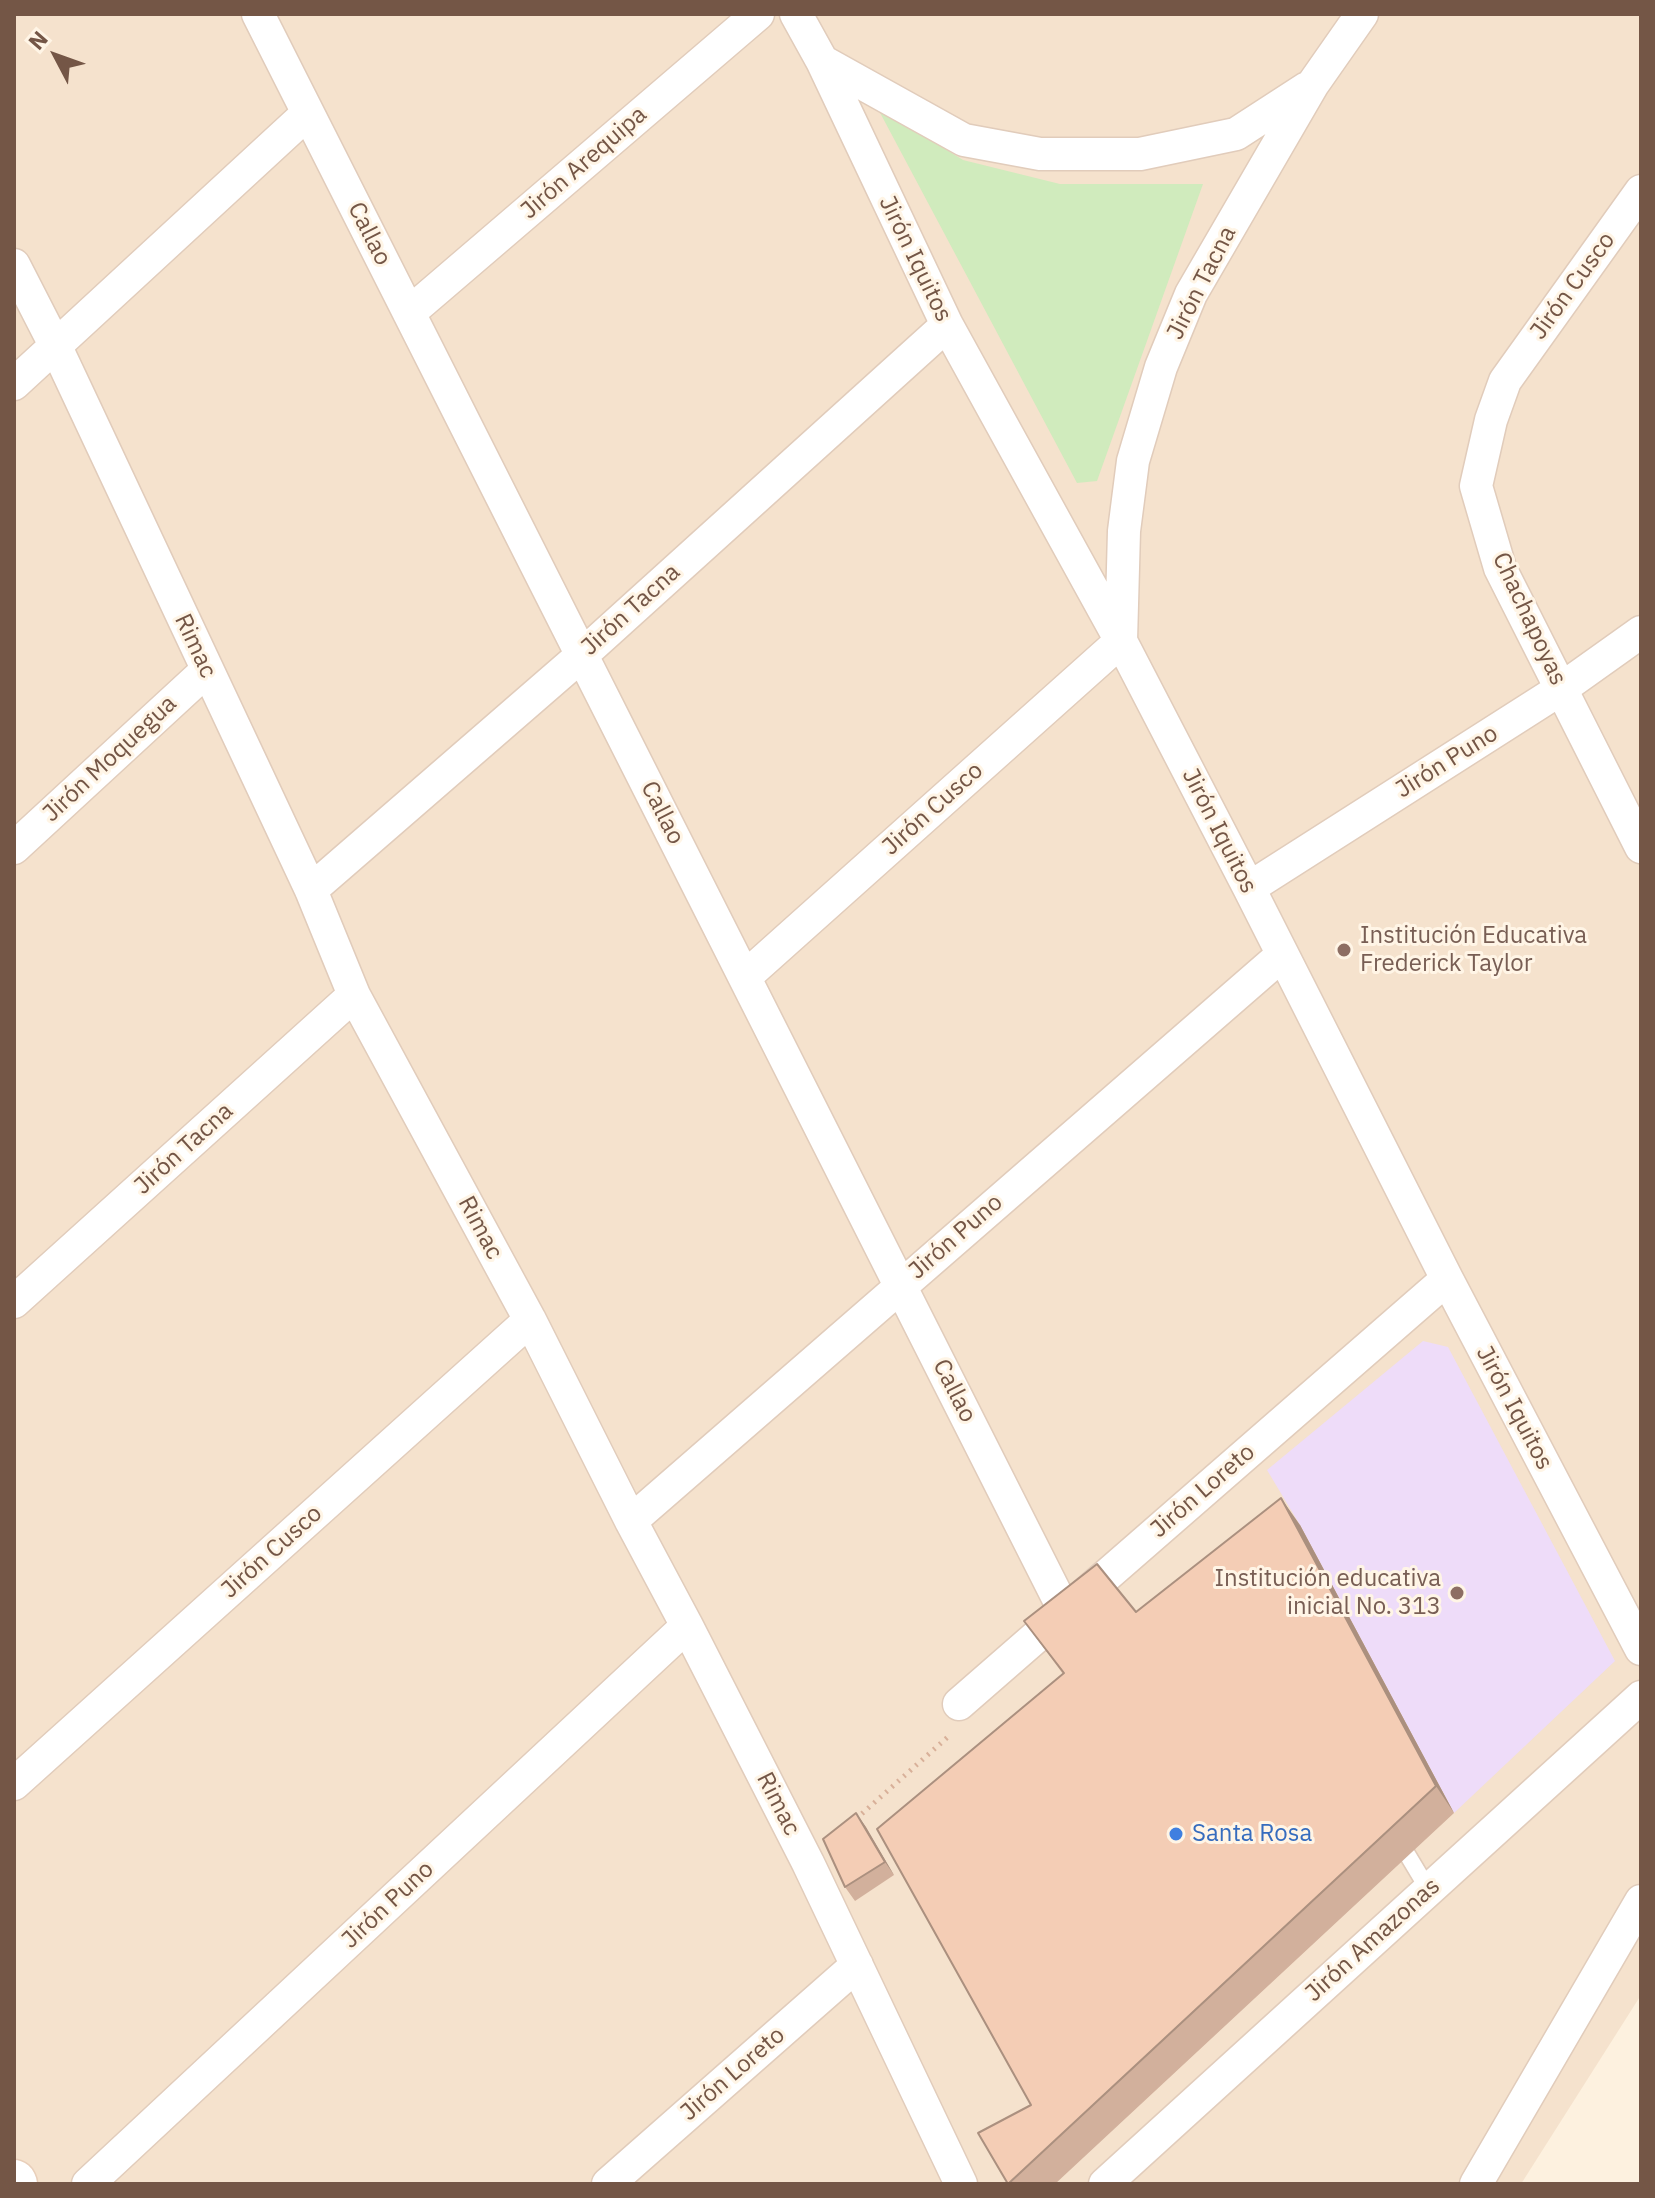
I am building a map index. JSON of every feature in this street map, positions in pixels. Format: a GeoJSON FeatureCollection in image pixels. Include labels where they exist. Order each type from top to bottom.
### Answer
{"type":"FeatureCollection","features":[{"type":"Feature","properties":{"kind":"street","name":"Callao"},"geometry":{"type":"LineString","coordinates":[[258,14],[1065,1612]]}},
{"type":"Feature","properties":{"kind":"street","name":"Jirón Arequipa"},"geometry":{"type":"LineString","coordinates":[[409,313],[758,14]]}},
{"type":"Feature","properties":{"kind":"street","name":"Jirón Iquitos"},"geometry":{"type":"LineString","coordinates":[[796,14],[822,61],[947,325],[1121,641],[1447,1279],[1641,1649]]}},
{"type":"Feature","properties":{"kind":"street","name":"Jirón Tacna"},"geometry":{"type":"LineString","coordinates":[[1121,641],[1124,531],[1133,461],[1161,367],[1191,294],[1313,84],[1362,14]]}},
{"type":"Feature","properties":{"kind":"street","name":"Jirón Tacna"},"geometry":{"type":"LineString","coordinates":[[822,61],[964,140],[1040,154],[1140,154],[1236,134],[1313,84]]}},
{"type":"Feature","properties":{"kind":"street"},"geometry":{"type":"LineString","coordinates":[[14,384],[308,113]]}},
{"type":"Feature","properties":{"kind":"street","name":"Jirón Cusco"},"geometry":{"type":"LineString","coordinates":[[1505,381],[1641,191]]}},
{"type":"Feature","properties":{"kind":"street","name":"Rimac"},"geometry":{"type":"LineString","coordinates":[[14,265],[56,347],[311,890],[354,995],[530,1320],[808,1863],[961,2184]]}},
{"type":"Feature","properties":{"kind":"street","name":"Jirón Tacna"},"geometry":{"type":"LineString","coordinates":[[311,890],[582,655],[947,325]]}},
{"type":"Feature","properties":{"kind":"street","name":"Chachapoyas"},"geometry":{"type":"LineString","coordinates":[[1505,381],[1491,420],[1476,486],[1500,568],[1641,847]]}},
{"type":"Feature","properties":{"kind":"street","name":"Jirón Puno"},"geometry":{"type":"LineString","coordinates":[[1249,888],[1561,689],[1641,632]]}},
{"type":"Feature","properties":{"kind":"street","name":"Jirón Cusco"},"geometry":{"type":"LineString","coordinates":[[745,977],[1121,641]]}},
{"type":"Feature","properties":{"kind":"street","name":"Jirón Moquegua"},"geometry":{"type":"LineString","coordinates":[[14,848],[206,671]]}},
{"type":"Feature","properties":{"kind":"street","name":"Jirón Puno"},"geometry":{"type":"LineString","coordinates":[[631,1521],[1282,955]]}},
{"type":"Feature","properties":{"kind":"street","name":"Jirón Tacna"},"geometry":{"type":"LineString","coordinates":[[14,1302],[354,995]]}},
{"type":"Feature","properties":{"kind":"street","name":"Jirón Loreto"},"geometry":{"type":"LineString","coordinates":[[959,1704],[1447,1279]]}},
{"type":"Feature","properties":{"kind":"street","name":"Jirón Cusco"},"geometry":{"type":"LineString","coordinates":[[14,1784],[530,1320]]}},
{"type":"Feature","properties":{"kind":"street","name":"Jirón Puno"},"geometry":{"type":"LineString","coordinates":[[88,2184],[687,1626]]}},
{"type":"Feature","properties":{"kind":"street","name":"Jirón Amazonas"},"geometry":{"type":"LineString","coordinates":[[1105,2184],[1641,1697]]}},
{"type":"Feature","properties":{"kind":"street"},"geometry":{"type":"LineString","coordinates":[[1476,2184],[1641,1901]]}},
{"type":"Feature","properties":{"kind":"street","name":"Jirón Loreto"},"geometry":{"type":"LineString","coordinates":[[608,2184],[857,1965]]}},
{"type":"Feature","properties":{"kind":"lane"},"geometry":{"type":"LineString","coordinates":[[1392,1827],[1428,1889]]}},
{"type":"Feature","properties":{"kind":"path"},"geometry":{"type":"LineString","coordinates":[[855,1820],[961,1724],[959,1704]]}},
{"type":"Feature","properties":{"kind":"shaded area"},"geometry":{"type":"Polygon","coordinates":[[[14,14],[1641,14],[1641,1995],[1521,2184],[14,2184],[14,14]]]}},
{"type":"Feature","properties":{"kind":"shaded area","name":"Institución educativa inicial No. 313"},"geometry":{"type":"Polygon","coordinates":[[[1423,1341],[1448,1347],[1615,1661],[1454,1813],[1300,1525],[1267,1470],[1423,1341]]]}},
{"type":"Feature","properties":{"kind":"green space"},"geometry":{"type":"Polygon","coordinates":[[[877,107],[963,160],[1060,184],[1203,184],[1097,481],[1077,483],[877,107]]]}},
{"type":"Feature","properties":{"kind":"building","name":"Santa Rosa"},"geometry":{"type":"Polygon","coordinates":[[[1281,1498],[1436,1786],[1008,2184],[978,2133],[1031,2105],[877,1829],[1064,1673],[1024,1621],[1097,1564],[1136,1612],[1281,1498]]]}},
{"type":"Feature","properties":{"kind":"building"},"geometry":{"type":"Polygon","coordinates":[[[856,1813],[885,1862],[845,1887],[823,1839],[856,1813]]]}},
{"type":"Feature","properties":{"kind":"place","name":"Institución Educativa Frederick Taylor"},"geometry":{"type":"Point","coordinates":[1344,950]}},
{"type":"Feature","properties":{"kind":"place","name":"Institución educativa inicial No. 313"},"geometry":{"type":"Point","coordinates":[1457,1593]}},
{"type":"Feature","properties":{"kind":"place","name":"Santa Rosa"},"geometry":{"type":"Point","coordinates":[1176,1834]}}]}
